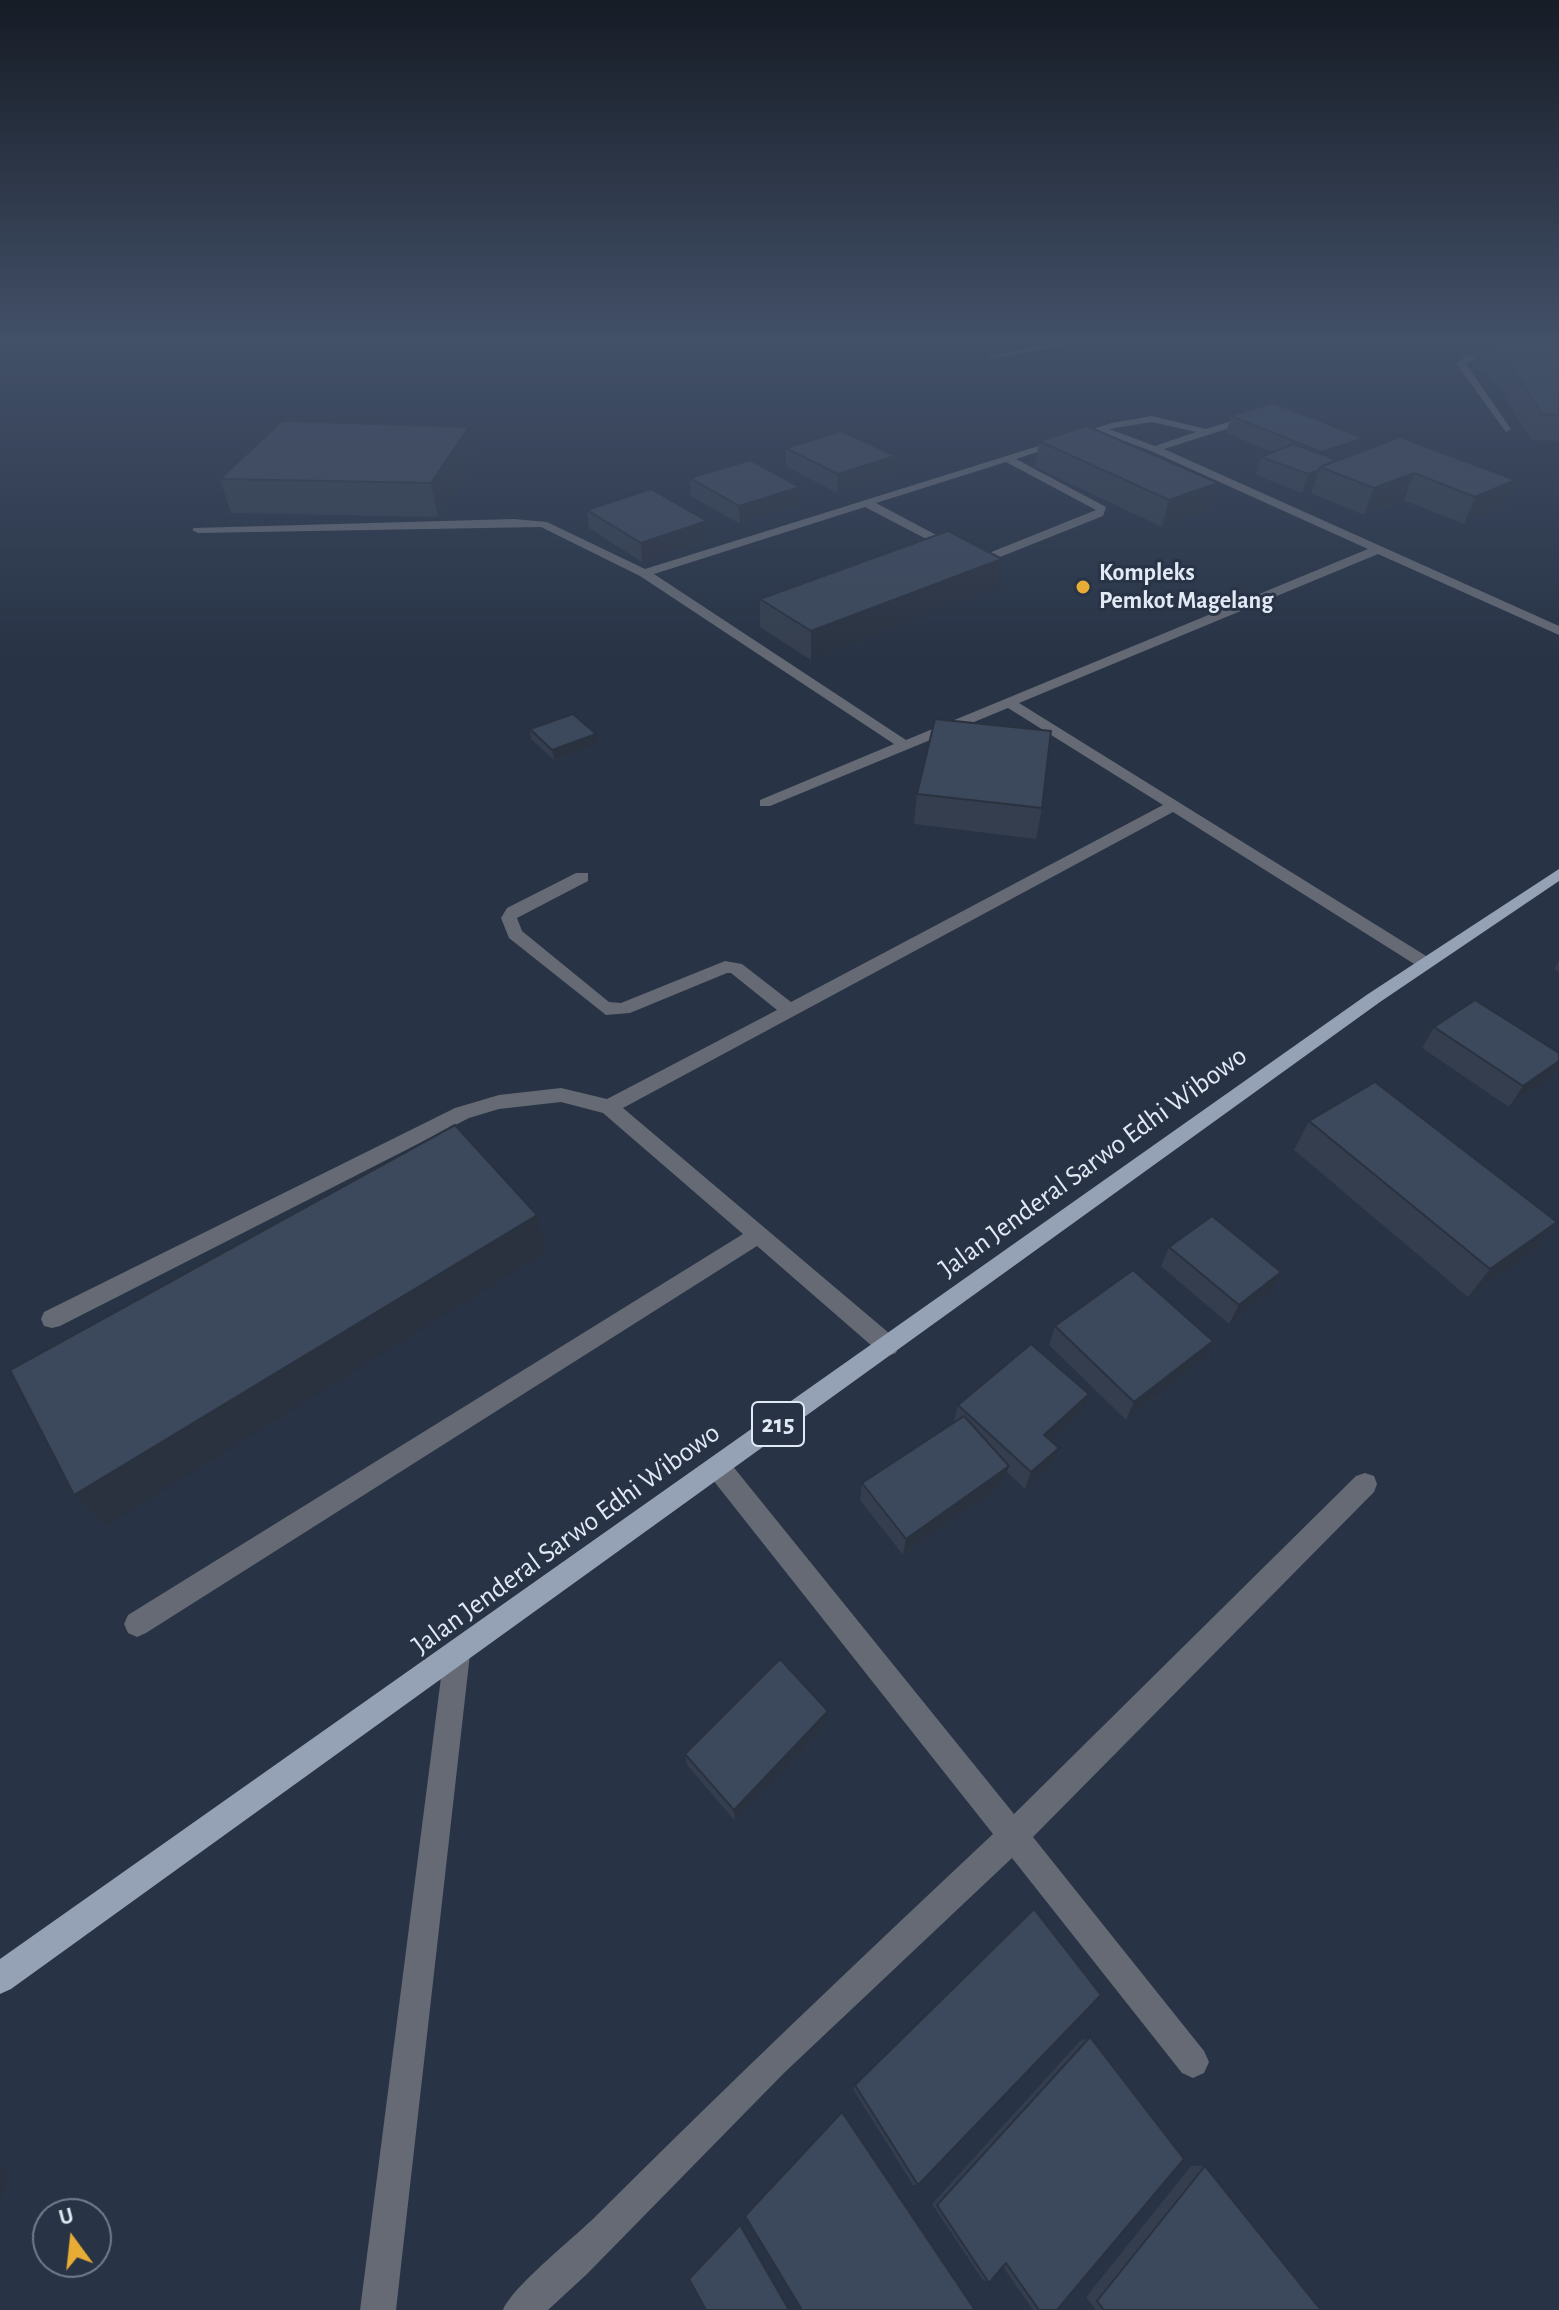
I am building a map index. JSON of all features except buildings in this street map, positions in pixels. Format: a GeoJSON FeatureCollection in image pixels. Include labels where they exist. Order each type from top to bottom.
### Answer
{"type":"FeatureCollection","features":[{"type":"Feature","properties":{"kind":"main road","name":"Jalan Jenderal Sarwo Edhi Wibowo"},"geometry":{"type":"LineString","coordinates":[[0,1978],[1425,963],[1559,874]]}},
{"type":"Feature","properties":{"kind":"street"},"geometry":{"type":"LineString","coordinates":[[644,573],[1030,452]]}},
{"type":"Feature","properties":{"kind":"street"},"geometry":{"type":"LineString","coordinates":[[1161,452],[1559,631]]}},
{"type":"Feature","properties":{"kind":"street"},"geometry":{"type":"LineString","coordinates":[[865,502],[972,559],[986,558],[1099,514],[1102,509],[1008,459]]}},
{"type":"Feature","properties":{"kind":"street"},"geometry":{"type":"LineString","coordinates":[[198,530],[514,522],[543,524],[644,573],[903,744]]}},
{"type":"Feature","properties":{"kind":"street"},"geometry":{"type":"LineString","coordinates":[[765,803],[1377,550]]}},
{"type":"Feature","properties":{"kind":"street"},"geometry":{"type":"LineString","coordinates":[[1008,702],[1425,963]]}},
{"type":"Feature","properties":{"kind":"street"},"geometry":{"type":"LineString","coordinates":[[609,1107],[1175,805]]}},
{"type":"Feature","properties":{"kind":"street"},"geometry":{"type":"LineString","coordinates":[[582,877],[513,912],[509,925],[515,934],[603,1006],[612,1011],[624,1009],[725,967],[736,968],[790,1011]]}},
{"type":"Feature","properties":{"kind":"street"},"geometry":{"type":"LineString","coordinates":[[52,1319],[462,1113],[499,1102],[561,1095],[609,1107],[888,1346]]}},
{"type":"Feature","properties":{"kind":"street"},"geometry":{"type":"LineString","coordinates":[[137,1624],[758,1235]]}},
{"type":"Feature","properties":{"kind":"street"},"geometry":{"type":"LineString","coordinates":[[718,1467],[867,1649],[1012,1837],[1193,2062]]}},
{"type":"Feature","properties":{"kind":"street"},"geometry":{"type":"LineString","coordinates":[[521,2310],[575,2262],[773,2062],[1012,1837],[1365,1484]]}},
{"type":"Feature","properties":{"kind":"street"},"geometry":{"type":"LineString","coordinates":[[378,2310],[457,1654]]}},
{"type":"Feature","properties":{"kind":"place","name":"Kompleks Pemkot Magelang"},"geometry":{"type":"Point","coordinates":[1083,587]}}]}
